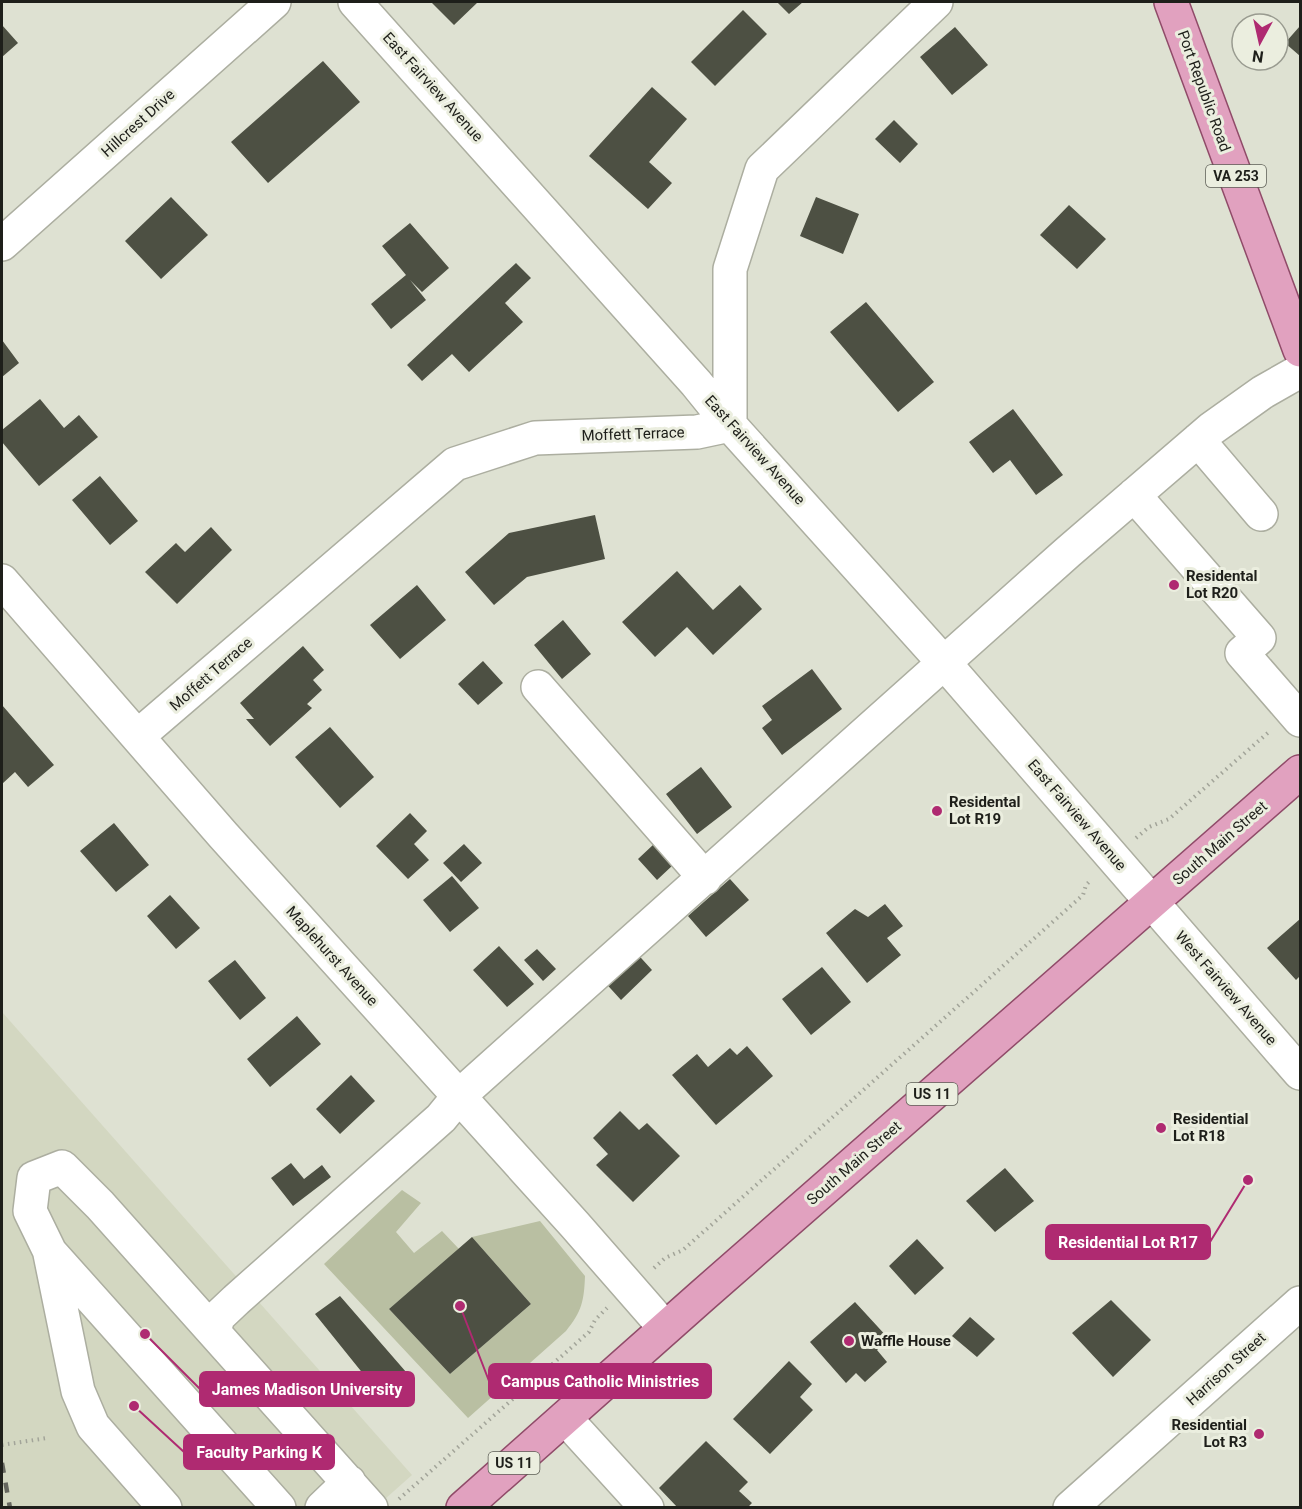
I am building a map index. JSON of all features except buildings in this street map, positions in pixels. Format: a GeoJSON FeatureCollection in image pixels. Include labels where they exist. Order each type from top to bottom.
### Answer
{"type":"FeatureCollection","features":[{"type":"Feature","properties":{"kind":"main road","name":"Port Republic Road"},"geometry":{"type":"LineString","coordinates":[[1171,2],[1300,350]]}},
{"type":"Feature","properties":{"kind":"main road","name":"South Main Street"},"geometry":{"type":"LineString","coordinates":[[463,1508],[1300,772]]}},
{"type":"Feature","properties":{"kind":"street","name":"Hillcrest Drive"},"geometry":{"type":"LineString","coordinates":[[2,244],[274,2]]}},
{"type":"Feature","properties":{"kind":"street","name":"East Fairview Avenue"},"geometry":{"type":"LineString","coordinates":[[355,2],[696,383],[730,425],[944,662],[1152,902]]}},
{"type":"Feature","properties":{"kind":"street"},"geometry":{"type":"LineString","coordinates":[[730,425],[730,268],[762,169],[936,2]]}},
{"type":"Feature","properties":{"kind":"street"},"geometry":{"type":"LineString","coordinates":[[214,1332],[218,1317],[441,1118],[459,1096],[944,662],[1198,440],[1242,406],[1300,371]]}},
{"type":"Feature","properties":{"kind":"street","name":"Moffett Terrace"},"geometry":{"type":"LineString","coordinates":[[138,736],[455,464],[535,438],[697,432],[730,425]]}},
{"type":"Feature","properties":{"kind":"street"},"geometry":{"type":"LineString","coordinates":[[1198,440],[1261,514]]}},
{"type":"Feature","properties":{"kind":"street"},"geometry":{"type":"LineString","coordinates":[[1134,495],[1259,638],[1242,653],[1297,715]]}},
{"type":"Feature","properties":{"kind":"street","name":"Maplehurst Avenue"},"geometry":{"type":"LineString","coordinates":[[2,581],[223,835],[665,1328]]}},
{"type":"Feature","properties":{"kind":"street"},"geometry":{"type":"LineString","coordinates":[[538,687],[705,878]]}},
{"type":"Feature","properties":{"kind":"street","name":"West Fairview Avenue"},"geometry":{"type":"LineString","coordinates":[[1152,902],[1300,1073]]}},
{"type":"Feature","properties":{"kind":"street"},"geometry":{"type":"LineString","coordinates":[[165,1508],[93,1426],[78,1391],[50,1252],[30,1211],[34,1178],[62,1167],[100,1205],[349,1482],[385,1504]]}},
{"type":"Feature","properties":{"kind":"street"},"geometry":{"type":"LineString","coordinates":[[50,1252],[279,1508]]}},
{"type":"Feature","properties":{"kind":"street","name":"Harrison Street"},"geometry":{"type":"LineString","coordinates":[[1070,1508],[1300,1303]]}},
{"type":"Feature","properties":{"kind":"street"},"geometry":{"type":"LineString","coordinates":[[565,1418],[647,1508]]}},
{"type":"Feature","properties":{"kind":"street"},"geometry":{"type":"LineString","coordinates":[[322,1508],[349,1482]]}},
{"type":"Feature","properties":{"kind":"path"},"geometry":{"type":"LineString","coordinates":[[385,1504],[589,1332],[595,1320],[664,1258],[683,1250],[1083,895],[1086,885],[1149,826],[1169,819],[1297,715]]}},
{"type":"Feature","properties":{"kind":"path"},"geometry":{"type":"LineString","coordinates":[[2,1445],[47,1438]]}},
{"type":"Feature","properties":{"kind":"shaded area"},"geometry":{"type":"Polygon","coordinates":[[[2,1012],[412,1475],[376,1507],[2,1507],[2,1012]]]}},
{"type":"Feature","properties":{"kind":"shaded area"},"geometry":{"type":"Polygon","coordinates":[[[402,1190],[421,1203],[396,1232],[414,1253],[442,1231],[459,1249],[389,1309],[450,1374],[531,1304],[472,1237],[540,1221],[585,1276],[581,1305],[566,1331],[468,1418],[324,1264],[402,1190]]]}},
{"type":"Feature","properties":{"kind":"railway"},"geometry":{"type":"LineString","coordinates":[[2,1463],[10,1508]]}},
{"type":"Feature","properties":{"kind":"place","name":"Residental Lot R20"},"geometry":{"type":"Point","coordinates":[1174,585]}},
{"type":"Feature","properties":{"kind":"place","name":"Residental Lot R19"},"geometry":{"type":"Point","coordinates":[937,811]}},
{"type":"Feature","properties":{"kind":"place","name":"Residential Lot R18"},"geometry":{"type":"Point","coordinates":[1161,1128]}},
{"type":"Feature","properties":{"kind":"place","name":"Residential Lot R17"},"geometry":{"type":"Point","coordinates":[1248,1180]}},
{"type":"Feature","properties":{"kind":"place","name":"Campus Catholic Ministries"},"geometry":{"type":"Point","coordinates":[460,1306]}},
{"type":"Feature","properties":{"kind":"place","name":"James Madison University"},"geometry":{"type":"Point","coordinates":[145,1334]}},
{"type":"Feature","properties":{"kind":"place","name":"Waffle House"},"geometry":{"type":"Point","coordinates":[849,1341]}},
{"type":"Feature","properties":{"kind":"place","name":"Faculty Parking K"},"geometry":{"type":"Point","coordinates":[134,1406]}},
{"type":"Feature","properties":{"kind":"place","name":"Residential Lot R3"},"geometry":{"type":"Point","coordinates":[1259,1434]}}]}
